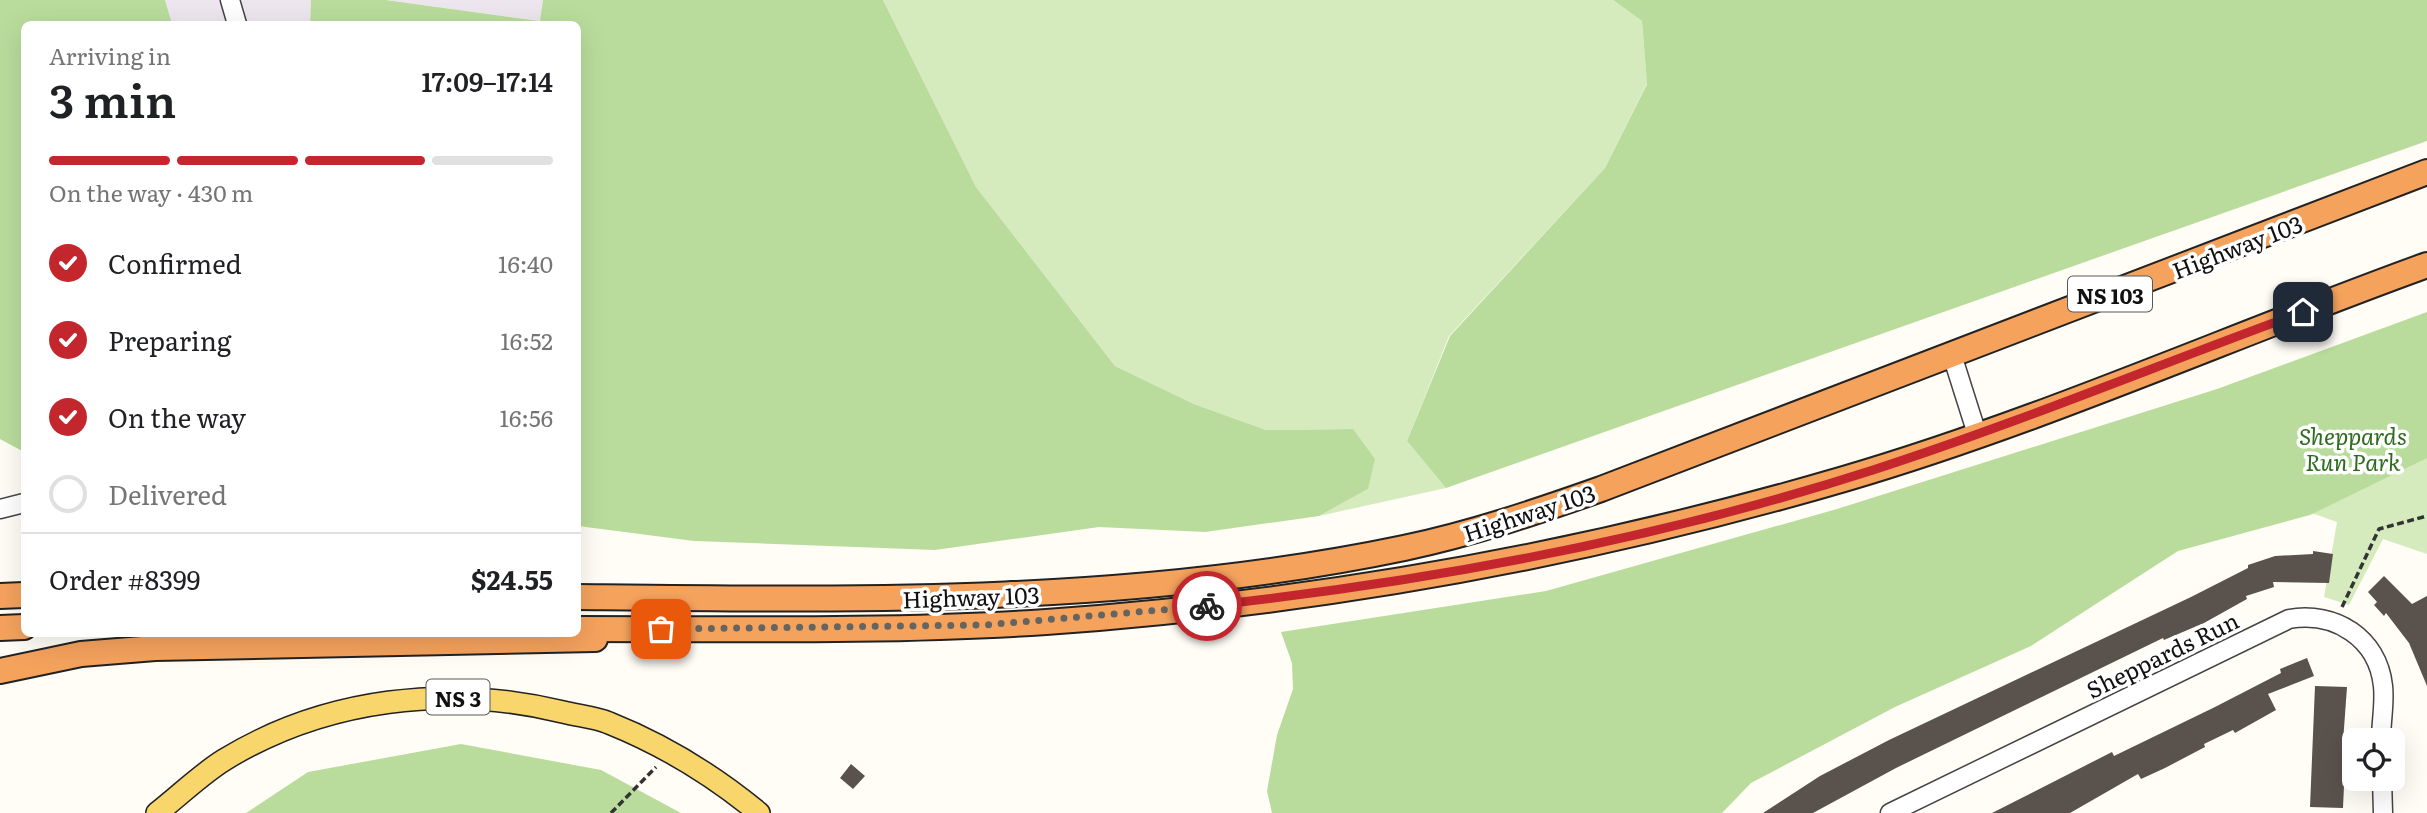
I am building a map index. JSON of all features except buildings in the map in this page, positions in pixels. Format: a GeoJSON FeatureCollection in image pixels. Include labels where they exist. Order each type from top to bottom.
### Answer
{"type":"FeatureCollection","features":[{"type":"Feature","properties":{"kind":"highway","name":"Highway 103"},"geometry":{"type":"LineString","coordinates":[[581,597],[899,599],[1038,594],[1219,577],[1362,556],[1469,531],[1566,502],[2427,172]]}},
{"type":"Feature","properties":{"kind":"highway","name":"Highway 103"},"geometry":{"type":"LineString","coordinates":[[581,629],[928,627],[1042,622],[1212,606],[1390,583],[1534,557],[1676,524],[1871,471],[1977,434],[2427,265]]}},
{"type":"Feature","properties":{"kind":"highway"},"geometry":{"type":"LineString","coordinates":[[0,582],[21,582]]}},
{"type":"Feature","properties":{"kind":"highway"},"geometry":{"type":"LineString","coordinates":[[0,596],[21,595]]}},
{"type":"Feature","properties":{"kind":"highway"},"geometry":{"type":"LineString","coordinates":[[0,628],[21,627]]}},
{"type":"Feature","properties":{"kind":"highway"},"geometry":{"type":"LineString","coordinates":[[0,671],[69,655],[155,648],[703,637],[729,629]]}},
{"type":"Feature","properties":{"kind":"main road","name":"NS 3"},"geometry":{"type":"LineString","coordinates":[[157,813],[222,761],[248,747],[325,716],[393,701],[456,697],[546,708],[606,722],[670,751],[709,775],[759,813]]}},
{"type":"Feature","properties":{"kind":"street"},"geometry":{"type":"LineString","coordinates":[[230,0],[236,21]]}},
{"type":"Feature","properties":{"kind":"street"},"geometry":{"type":"LineString","coordinates":[[1952,355],[1977,434]]}},
{"type":"Feature","properties":{"kind":"street"},"geometry":{"type":"LineString","coordinates":[[0,509],[21,504]]}},
{"type":"Feature","properties":{"kind":"street","name":"Sheppards Run"},"geometry":{"type":"LineString","coordinates":[[1890,813],[2289,619],[2309,617],[2336,622]]}},
{"type":"Feature","properties":{"kind":"street"},"geometry":{"type":"LineString","coordinates":[[2336,622],[2361,639],[2378,666],[2384,692],[2382,728]]}},
{"type":"Feature","properties":{"kind":"street"},"geometry":{"type":"LineString","coordinates":[[2382,791],[2383,813]]}},
{"type":"Feature","properties":{"kind":"path"},"geometry":{"type":"LineString","coordinates":[[2336,622],[2379,529],[2427,516]]}},
{"type":"Feature","properties":{"kind":"path"},"geometry":{"type":"LineString","coordinates":[[611,813],[670,751]]}},
{"type":"Feature","properties":{"kind":"shaded area"},"geometry":{"type":"Polygon","coordinates":[[[165,0],[311,0],[310,21],[171,21],[165,0]]]}},
{"type":"Feature","properties":{"kind":"shaded area"},"geometry":{"type":"Polygon","coordinates":[[[386,0],[543,0],[541,21],[386,0]]]}},
{"type":"Feature","properties":{"kind":"green space"},"geometry":{"type":"Polygon","coordinates":[[[0,0],[165,0],[171,21],[21,21],[21,450],[0,439],[0,0]]]}},
{"type":"Feature","properties":{"kind":"green space"},"geometry":{"type":"Polygon","coordinates":[[[311,0],[386,0],[540,21],[310,21],[311,0]]]}},
{"type":"Feature","properties":{"kind":"green space"},"geometry":{"type":"Polygon","coordinates":[[[543,0],[883,0],[976,187],[1115,366],[1194,404],[1266,430],[1353,429],[1375,459],[1368,489],[1319,516],[1205,532],[1099,527],[935,550],[694,541],[581,526],[581,21],[540,21],[543,0]]]}},
{"type":"Feature","properties":{"kind":"green space"},"geometry":{"type":"Polygon","coordinates":[[[883,0],[1613,0],[1642,21],[1647,83],[1605,168],[1449,336],[1407,441],[1446,488],[1319,516],[1368,489],[1353,429],[1266,430],[1194,404],[1115,366],[976,187],[883,0]]]}},
{"type":"Feature","properties":{"kind":"green space"},"geometry":{"type":"Polygon","coordinates":[[[1613,0],[2427,0],[2427,141],[1446,488],[1407,441],[1450,336],[1605,168],[1647,84],[1642,21],[1613,0]]]}},
{"type":"Feature","properties":{"kind":"green space","name":"Sheppards Run Park"},"geometry":{"type":"Polygon","coordinates":[[[2427,312],[2427,458],[2310,515],[2178,551],[2031,646],[1895,707],[1751,783],[1722,813],[1272,813],[1267,791],[1277,735],[1293,689],[1292,663],[1281,632],[1546,591],[1837,509],[2217,389],[2427,312]]]}},
{"type":"Feature","properties":{"kind":"green space","name":"Sheppards Run Park"},"geometry":{"type":"Polygon","coordinates":[[[2427,343],[2427,554],[2383,539],[2349,605],[2324,597],[2337,522],[2286,504],[2427,343]]]}},
{"type":"Feature","properties":{"kind":"green space"},"geometry":{"type":"Polygon","coordinates":[[[461,744],[601,770],[681,813],[246,813],[308,772],[461,744]]]}},
{"type":"Feature","properties":{"kind":"way so far"},"geometry":{"type":"LineString","coordinates":[[661,629],[985,625],[1100,618],[1207,606]]}},
{"type":"Feature","properties":{"kind":"route"},"geometry":{"type":"LineString","coordinates":[[1207,606],[1376,585],[1483,567],[1720,513],[1904,460],[2303,312]]}}]}
